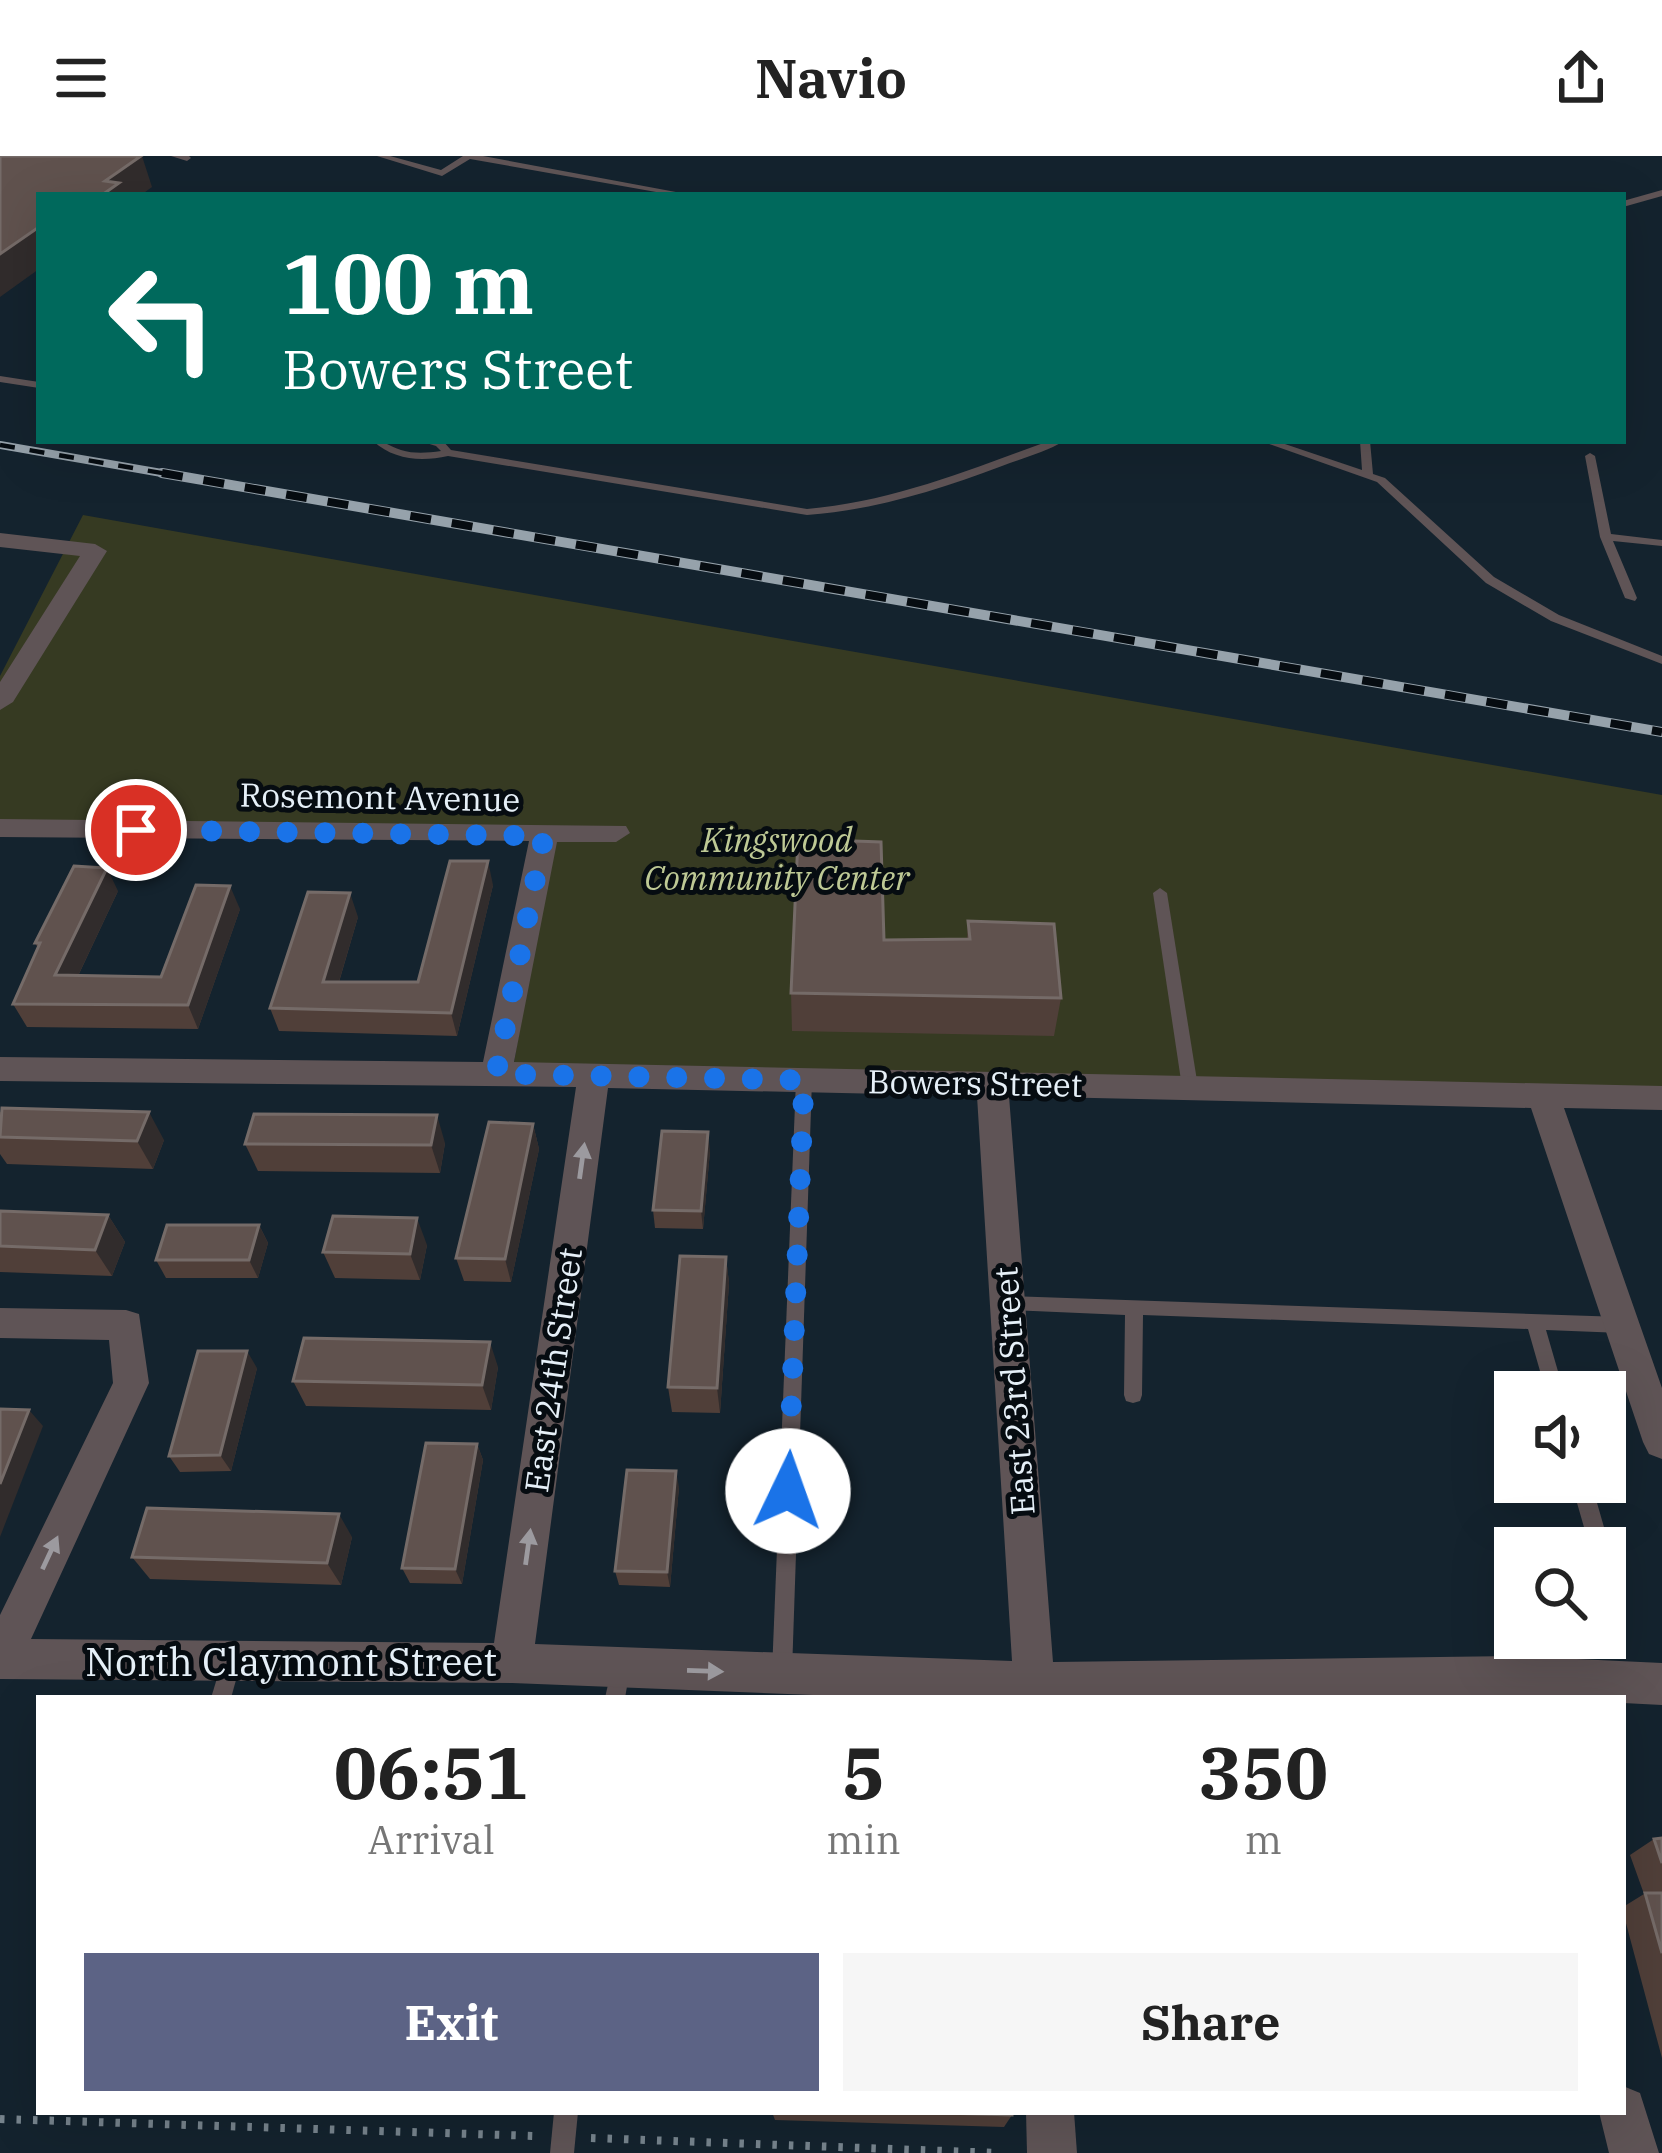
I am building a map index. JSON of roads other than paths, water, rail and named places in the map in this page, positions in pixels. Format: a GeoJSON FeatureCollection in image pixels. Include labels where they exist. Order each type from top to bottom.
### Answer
{"type":"FeatureCollection","features":[{"type":"Feature","properties":{"kind":"street"},"geometry":{"type":"LineString","coordinates":[[0,540],[95,551],[0,702]]}},
{"type":"Feature","properties":{"kind":"street","name":"Rosemont Avenue"},"geometry":{"type":"LineString","coordinates":[[0,828],[616,833]]}},
{"type":"Feature","properties":{"kind":"street"},"geometry":{"type":"LineString","coordinates":[[496,1074],[544,836]]}},
{"type":"Feature","properties":{"kind":"street","name":"Bowers Street"},"geometry":{"type":"LineString","coordinates":[[0,1070],[496,1074],[1662,1097]]}},
{"type":"Feature","properties":{"kind":"street","name":"East 24th Street"},"geometry":{"type":"LineString","coordinates":[[512,1663],[594,1076]]}},
{"type":"Feature","properties":{"kind":"street","name":"East 23rd Street"},"geometry":{"type":"LineString","coordinates":[[992,1083],[1035,1691]]}},
{"type":"Feature","properties":{"kind":"street"},"geometry":{"type":"LineString","coordinates":[[1543,1095],[1662,1442]]}},
{"type":"Feature","properties":{"kind":"street"},"geometry":{"type":"LineString","coordinates":[[0,1323],[126,1325],[130,1383],[0,1659]]}},
{"type":"Feature","properties":{"kind":"street","name":"North Claymont Street"},"geometry":{"type":"LineString","coordinates":[[0,1659],[226,1680],[512,1663],[618,1683],[782,1673],[1035,1691],[1662,1684]]}},
{"type":"Feature","properties":{"kind":"street"},"geometry":{"type":"LineString","coordinates":[[1050,2115],[1052,2153]]}},
{"type":"Feature","properties":{"kind":"street"},"geometry":{"type":"LineString","coordinates":[[1624,2115],[1634,2153]]}},
{"type":"Feature","properties":{"kind":"lane"},"geometry":{"type":"LineString","coordinates":[[175,156],[188,158]]}},
{"type":"Feature","properties":{"kind":"lane"},"geometry":{"type":"LineString","coordinates":[[382,156],[442,173],[469,156],[671,192]]}},
{"type":"Feature","properties":{"kind":"lane"},"geometry":{"type":"LineString","coordinates":[[1626,203],[1662,193]]}},
{"type":"Feature","properties":{"kind":"lane"},"geometry":{"type":"LineString","coordinates":[[0,379],[36,385]]}},
{"type":"Feature","properties":{"kind":"lane"},"geometry":{"type":"LineString","coordinates":[[381,444],[388,451],[430,458],[448,453],[807,512],[836,511],[894,496],[1050,444]]}},
{"type":"Feature","properties":{"kind":"lane"},"geometry":{"type":"LineString","coordinates":[[440,444],[448,453]]}},
{"type":"Feature","properties":{"kind":"lane"},"geometry":{"type":"LineString","coordinates":[[1272,444],[1368,473],[1395,490],[1455,552],[1490,580],[1556,618],[1662,660]]}},
{"type":"Feature","properties":{"kind":"lane"},"geometry":{"type":"LineString","coordinates":[[1365,444],[1368,473]]}},
{"type":"Feature","properties":{"kind":"lane"},"geometry":{"type":"LineString","coordinates":[[1590,456],[1606,537],[1631,598]]}},
{"type":"Feature","properties":{"kind":"lane"},"geometry":{"type":"LineString","coordinates":[[1606,537],[1662,544]]}},
{"type":"Feature","properties":{"kind":"lane"},"geometry":{"type":"LineString","coordinates":[[1160,893],[1190,1088]]}},
{"type":"Feature","properties":{"kind":"lane"},"geometry":{"type":"LineString","coordinates":[[782,1673],[804,1080]]}},
{"type":"Feature","properties":{"kind":"lane"},"geometry":{"type":"LineString","coordinates":[[1008,1303],[1623,1325]]}},
{"type":"Feature","properties":{"kind":"lane"},"geometry":{"type":"LineString","coordinates":[[1133,1309],[1133,1395]]}},
{"type":"Feature","properties":{"kind":"lane"},"geometry":{"type":"LineString","coordinates":[[1535,1323],[1550,1371]]}},
{"type":"Feature","properties":{"kind":"railway"},"geometry":{"type":"LineString","coordinates":[[0,445],[179,476]]}},
{"type":"Feature","properties":{"kind":"railway"},"geometry":{"type":"LineString","coordinates":[[162,473],[1662,732]]}},
{"type":"Feature","properties":{"kind":"park label","name":"Kingswood Community Center"},"geometry":{"type":"Point","coordinates":[777,859]}}]}
